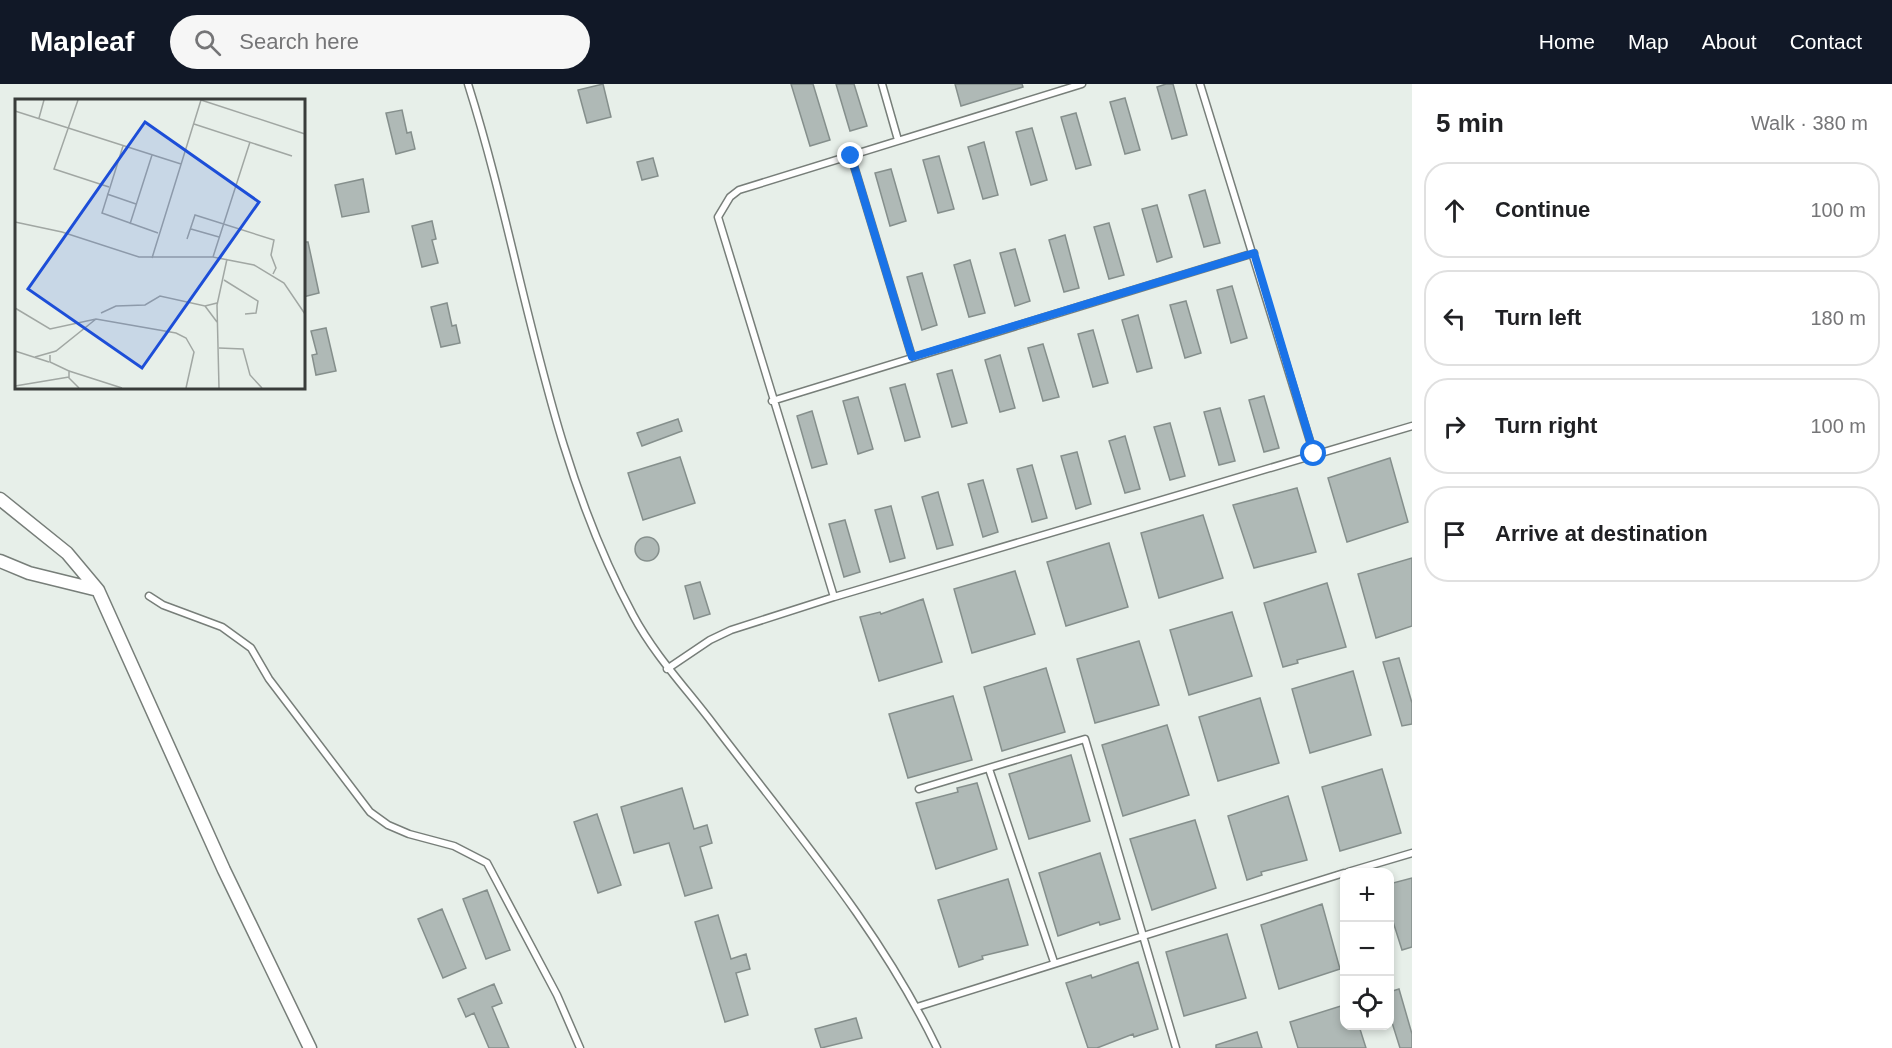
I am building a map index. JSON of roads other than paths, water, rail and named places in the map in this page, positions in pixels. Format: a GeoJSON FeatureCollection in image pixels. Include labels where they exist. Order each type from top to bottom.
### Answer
{"type":"FeatureCollection","features":[{"type":"Feature","properties":{"kind":"street"},"geometry":{"type":"LineString","coordinates":[[0,499],[67,553],[98,590],[224,870],[310,1048]]}},
{"type":"Feature","properties":{"kind":"street"},"geometry":{"type":"LineString","coordinates":[[0,561],[29,573],[98,590]]}},
{"type":"Feature","properties":{"kind":"lane"},"geometry":{"type":"LineString","coordinates":[[468,84],[500,195],[548,401],[589,517],[621,591],[667,669],[703,710],[862,918],[917,1007],[937,1048]]}},
{"type":"Feature","properties":{"kind":"lane"},"geometry":{"type":"LineString","coordinates":[[882,84],[898,140]]}},
{"type":"Feature","properties":{"kind":"lane"},"geometry":{"type":"LineString","coordinates":[[834,597],[772,401],[718,217],[730,197],[739,190],[1082,84]]}},
{"type":"Feature","properties":{"kind":"lane"},"geometry":{"type":"LineString","coordinates":[[1200,84],[1254,253],[1314,454]]}},
{"type":"Feature","properties":{"kind":"lane"},"geometry":{"type":"LineString","coordinates":[[851,156],[912,357]]}},
{"type":"Feature","properties":{"kind":"lane"},"geometry":{"type":"LineString","coordinates":[[772,401],[1254,253]]}},
{"type":"Feature","properties":{"kind":"lane"},"geometry":{"type":"LineString","coordinates":[[667,669],[710,640],[731,630],[834,597],[1142,508],[1412,426]]}},
{"type":"Feature","properties":{"kind":"lane"},"geometry":{"type":"LineString","coordinates":[[149,597],[163,605],[222,627],[250,648],[269,678],[370,812],[388,825],[409,834],[453,846],[486,863],[557,995],[580,1048]]}},
{"type":"Feature","properties":{"kind":"lane"},"geometry":{"type":"LineString","coordinates":[[919,789],[1084,739],[1176,1048]]}},
{"type":"Feature","properties":{"kind":"lane"},"geometry":{"type":"LineString","coordinates":[[989,769],[1054,962]]}},
{"type":"Feature","properties":{"kind":"lane"},"geometry":{"type":"LineString","coordinates":[[1362,868],[1412,853]]}},
{"type":"Feature","properties":{"kind":"lane"},"geometry":{"type":"LineString","coordinates":[[917,1007],[1054,962],[1340,875]]}}]}
